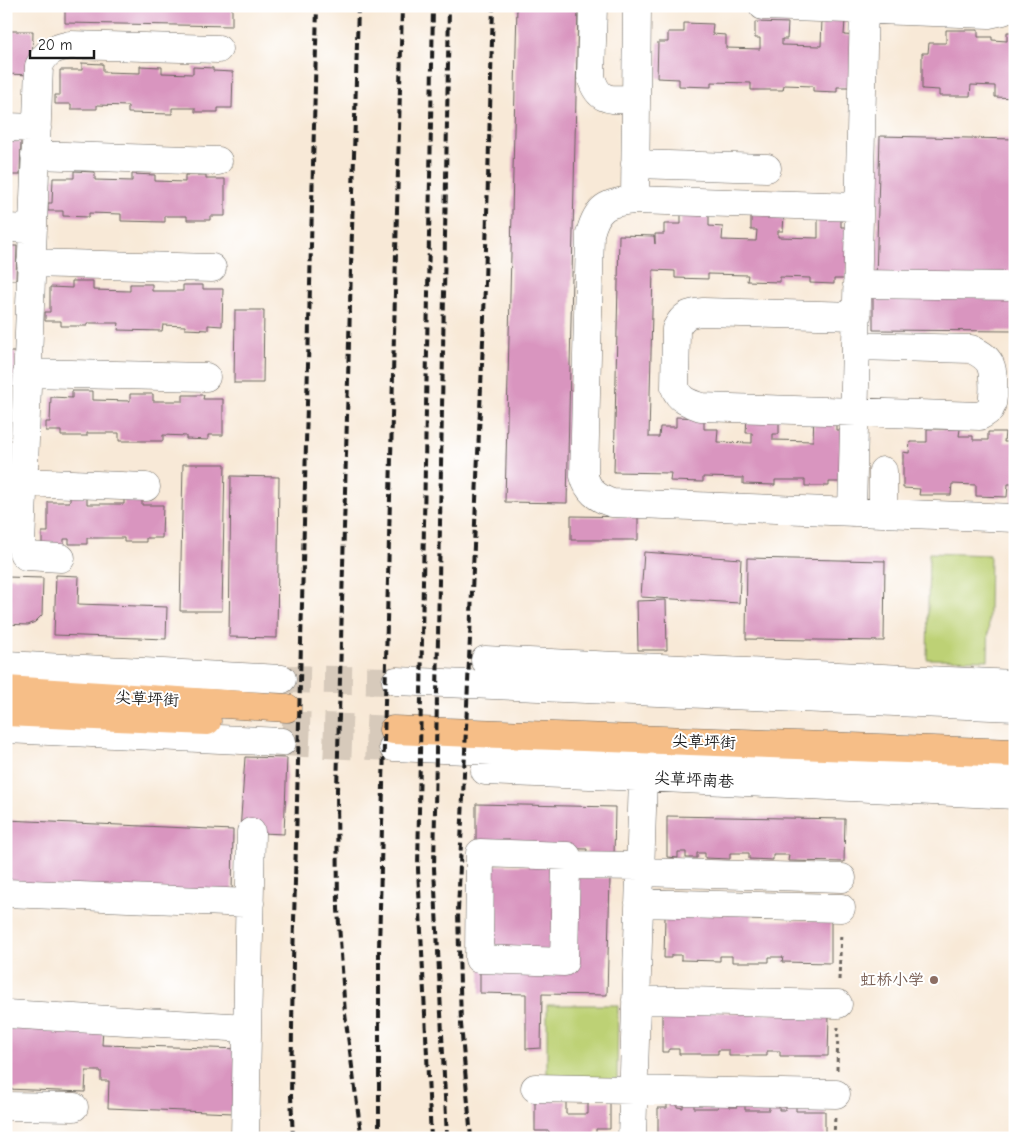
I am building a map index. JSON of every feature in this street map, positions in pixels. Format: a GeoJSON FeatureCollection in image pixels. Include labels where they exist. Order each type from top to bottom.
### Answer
{"type":"FeatureCollection","features":[{"type":"Feature","properties":{"kind":"main road","name":"尖草坪街"},"geometry":{"type":"LineString","coordinates":[[6,690],[284,725]]}},
{"type":"Feature","properties":{"kind":"main road","name":"尖草坪街"},"geometry":{"type":"LineString","coordinates":[[6,712],[284,725]]}},
{"type":"Feature","properties":{"kind":"main road","name":"尖草坪街"},"geometry":{"type":"LineString","coordinates":[[393,730],[1015,738]]}},
{"type":"Feature","properties":{"kind":"main road","name":"尖草坪街"},"geometry":{"type":"LineString","coordinates":[[393,730],[1015,754]]}},
{"type":"Feature","properties":{"kind":"street"},"geometry":{"type":"LineString","coordinates":[[593,6],[592,77],[594,87],[600,96],[610,99],[635,99]]}},
{"type":"Feature","properties":{"kind":"street"},"geometry":{"type":"LineString","coordinates":[[635,200],[637,6]]}},
{"type":"Feature","properties":{"kind":"street"},"geometry":{"type":"LineString","coordinates":[[763,6],[864,8],[989,14],[1003,11],[1006,6]]}},
{"type":"Feature","properties":{"kind":"street"},"geometry":{"type":"LineString","coordinates":[[852,512],[864,8]]}},
{"type":"Feature","properties":{"kind":"street"},"geometry":{"type":"LineString","coordinates":[[61,558],[26,556],[21,550],[23,482],[16,438],[27,373],[18,333],[31,263],[19,228],[35,155],[39,66],[44,55],[54,49],[70,45],[218,49]]}},
{"type":"Feature","properties":{"kind":"street"},"geometry":{"type":"LineString","coordinates":[[6,127],[36,128]]}},
{"type":"Feature","properties":{"kind":"street"},"geometry":{"type":"LineString","coordinates":[[35,155],[218,161]]}},
{"type":"Feature","properties":{"kind":"street"},"geometry":{"type":"LineString","coordinates":[[635,164],[767,168]]}},
{"type":"Feature","properties":{"kind":"street"},"geometry":{"type":"LineString","coordinates":[[859,207],[635,200],[611,204],[596,216],[590,234],[584,476],[586,483],[595,496],[612,503],[1015,518]]}},
{"type":"Feature","properties":{"kind":"street"},"geometry":{"type":"LineString","coordinates":[[31,263],[212,268]]}},
{"type":"Feature","properties":{"kind":"street"},"geometry":{"type":"LineString","coordinates":[[857,284],[1015,286]]}},
{"type":"Feature","properties":{"kind":"street"},"geometry":{"type":"LineString","coordinates":[[856,346],[971,350],[980,353],[990,364],[992,372],[992,404],[990,409],[980,416],[701,406],[683,400],[677,394],[676,329],[685,316],[703,312],[857,316]]}},
{"type":"Feature","properties":{"kind":"street"},"geometry":{"type":"LineString","coordinates":[[27,373],[206,377]]}},
{"type":"Feature","properties":{"kind":"street"},"geometry":{"type":"LineString","coordinates":[[882,513],[883,471]]}},
{"type":"Feature","properties":{"kind":"street"},"geometry":{"type":"LineString","coordinates":[[23,482],[146,487]]}},
{"type":"Feature","properties":{"kind":"street"},"geometry":{"type":"LineString","coordinates":[[485,660],[540,655],[1015,684]]}},
{"type":"Feature","properties":{"kind":"street"},"geometry":{"type":"LineString","coordinates":[[6,665],[282,679]]}},
{"type":"Feature","properties":{"kind":"street"},"geometry":{"type":"LineString","coordinates":[[396,681],[1015,707]]}},
{"type":"Feature","properties":{"kind":"street"},"geometry":{"type":"LineString","coordinates":[[6,729],[284,725]]}},
{"type":"Feature","properties":{"kind":"street"},"geometry":{"type":"LineString","coordinates":[[393,730],[1015,772]]}},
{"type":"Feature","properties":{"kind":"street"},"geometry":{"type":"LineString","coordinates":[[485,771],[643,777]]}},
{"type":"Feature","properties":{"kind":"street","name":"尖草坪南巷"},"geometry":{"type":"LineString","coordinates":[[632,1138],[643,777],[1015,795]]}},
{"type":"Feature","properties":{"kind":"street"},"geometry":{"type":"LineString","coordinates":[[245,1138],[251,832]]}},
{"type":"Feature","properties":{"kind":"street"},"geometry":{"type":"LineString","coordinates":[[480,853],[567,856],[566,865],[564,962],[479,960],[480,853]]}},
{"type":"Feature","properties":{"kind":"street"},"geometry":{"type":"LineString","coordinates":[[566,865],[640,870],[842,878]]}},
{"type":"Feature","properties":{"kind":"street"},"geometry":{"type":"LineString","coordinates":[[6,893],[250,903]]}},
{"type":"Feature","properties":{"kind":"street"},"geometry":{"type":"LineString","coordinates":[[639,903],[842,908]]}},
{"type":"Feature","properties":{"kind":"street"},"geometry":{"type":"LineString","coordinates":[[636,1000],[838,1004]]}},
{"type":"Feature","properties":{"kind":"street"},"geometry":{"type":"LineString","coordinates":[[6,1014],[248,1028]]}},
{"type":"Feature","properties":{"kind":"street"},"geometry":{"type":"LineString","coordinates":[[535,1088],[836,1094]]}},
{"type":"Feature","properties":{"kind":"street"},"geometry":{"type":"LineString","coordinates":[[6,1106],[74,1107]]}},
{"type":"Feature","properties":{"kind":"green space"},"geometry":{"type":"Polygon","coordinates":[[[929,553],[990,555],[988,660],[927,659],[929,553]]]}},
{"type":"Feature","properties":{"kind":"green space"},"geometry":{"type":"Polygon","coordinates":[[[547,1005],[618,1005],[617,1086],[547,1085],[547,1005]]]}},
{"type":"Feature","properties":{"kind":"building"},"geometry":{"type":"Polygon","coordinates":[[[65,6],[232,6],[232,26],[65,23],[65,6]]]}},
{"type":"Feature","properties":{"kind":"building"},"geometry":{"type":"Polygon","coordinates":[[[517,6],[578,6],[567,503],[505,502],[517,6]]]}},
{"type":"Feature","properties":{"kind":"building"},"geometry":{"type":"Polygon","coordinates":[[[822,19],[845,20],[844,35],[859,36],[849,87],[837,87],[837,92],[813,91],[813,86],[784,85],[783,90],[751,90],[751,83],[711,82],[711,87],[679,86],[679,79],[657,78],[658,42],[668,42],[668,32],[684,32],[684,23],[713,24],[712,34],[726,35],[726,48],[760,49],[760,38],[755,38],[755,22],[788,23],[787,39],[782,39],[782,45],[821,46],[822,19]]]}},
{"type":"Feature","properties":{"kind":"building"},"geometry":{"type":"Polygon","coordinates":[[[946,30],[978,30],[978,37],[992,37],[992,40],[1007,41],[1007,32],[1015,32],[1015,98],[995,97],[995,86],[971,85],[970,96],[939,96],[939,90],[922,89],[922,53],[928,53],[929,43],[946,43],[946,30]]]}},
{"type":"Feature","properties":{"kind":"building"},"geometry":{"type":"Polygon","coordinates":[[[6,31],[33,31],[32,75],[6,74],[6,31]]]}},
{"type":"Feature","properties":{"kind":"building"},"geometry":{"type":"Polygon","coordinates":[[[82,63],[103,64],[103,72],[140,73],[140,66],[162,67],[162,73],[193,74],[193,67],[233,72],[232,108],[218,108],[218,112],[195,112],[195,108],[172,108],[172,114],[128,113],[128,106],[97,105],[97,109],[71,109],[71,104],[55,104],[55,95],[60,95],[60,70],[82,70],[82,63]]]}},
{"type":"Feature","properties":{"kind":"building"},"geometry":{"type":"Polygon","coordinates":[[[880,136],[1015,139],[1015,281],[876,280],[880,136]]]}},
{"type":"Feature","properties":{"kind":"building"},"geometry":{"type":"Polygon","coordinates":[[[6,141],[21,141],[20,175],[6,175],[6,141]]]}},
{"type":"Feature","properties":{"kind":"building"},"geometry":{"type":"Polygon","coordinates":[[[74,171],[95,172],[95,180],[132,181],[132,174],[155,175],[155,181],[185,182],[185,175],[206,175],[206,179],[225,179],[225,216],[210,216],[210,220],[187,220],[187,216],[165,216],[165,222],[121,221],[121,214],[89,213],[89,217],[63,216],[63,211],[48,211],[48,203],[52,203],[53,178],[74,178],[74,171]]]}},
{"type":"Feature","properties":{"kind":"building"},"geometry":{"type":"Polygon","coordinates":[[[818,211],[841,212],[841,227],[856,227],[845,279],[834,279],[834,284],[810,283],[810,278],[780,277],[780,282],[747,281],[748,275],[708,274],[708,279],[675,278],[675,271],[653,270],[649,437],[659,437],[660,427],[676,427],[676,417],[704,418],[704,429],[718,429],[717,442],[752,443],[752,433],[746,433],[747,416],[779,417],[779,434],[773,434],[773,440],[813,441],[814,414],[836,415],[836,430],[851,430],[841,482],[829,482],[829,486],[805,486],[805,480],[775,480],[775,485],[743,484],[743,478],[703,477],[703,482],[670,481],[671,473],[614,472],[619,235],[654,236],[655,244],[655,234],[664,234],[664,224],[681,224],[681,215],[709,216],[709,226],[723,227],[722,240],[756,241],[757,230],[751,230],[751,214],[784,215],[783,231],[778,231],[778,237],[818,238],[818,211]]]}},
{"type":"Feature","properties":{"kind":"building"},"geometry":{"type":"Polygon","coordinates":[[[6,246],[17,246],[16,280],[6,280],[6,246]]]}},
{"type":"Feature","properties":{"kind":"building"},"geometry":{"type":"Polygon","coordinates":[[[72,281],[93,281],[93,290],[130,291],[130,284],[152,284],[152,291],[183,291],[183,285],[203,285],[203,289],[223,289],[222,326],[208,325],[208,330],[185,329],[185,326],[163,325],[162,331],[118,330],[119,323],[87,323],[87,326],[61,326],[61,321],[45,321],[45,312],[50,312],[50,287],[72,288],[72,281]]]}},
{"type":"Feature","properties":{"kind":"building"},"geometry":{"type":"Polygon","coordinates":[[[873,292],[1015,293],[1015,331],[873,330],[873,292]]]}},
{"type":"Feature","properties":{"kind":"building"},"geometry":{"type":"Polygon","coordinates":[[[235,310],[264,310],[263,383],[234,383],[235,310]]]}},
{"type":"Feature","properties":{"kind":"building"},"geometry":{"type":"Polygon","coordinates":[[[6,352],[16,352],[15,386],[6,386],[6,352]]]}},
{"type":"Feature","properties":{"kind":"building"},"geometry":{"type":"Polygon","coordinates":[[[72,391],[93,391],[93,400],[130,401],[130,394],[153,394],[153,401],[183,401],[183,395],[204,395],[203,399],[223,399],[223,435],[208,435],[208,440],[186,439],[186,436],[163,435],[163,441],[119,441],[119,433],[87,433],[87,436],[61,436],[61,431],[46,431],[46,422],[50,422],[51,397],[72,398],[72,391]]]}},
{"type":"Feature","properties":{"kind":"building"},"geometry":{"type":"Polygon","coordinates":[[[1013,423],[1015,423],[1015,512],[1011,511],[1012,484],[1008,484],[1007,497],[976,496],[976,485],[952,484],[951,495],[919,495],[920,489],[903,488],[903,452],[909,453],[910,442],[927,442],[927,429],[960,429],[959,436],[973,436],[973,440],[988,440],[988,432],[1005,432],[1004,442],[1013,442],[1013,423]]]}},
{"type":"Feature","properties":{"kind":"building"},"geometry":{"type":"Polygon","coordinates":[[[6,456],[14,456],[13,490],[6,490],[6,456]]]}},
{"type":"Feature","properties":{"kind":"building"},"geometry":{"type":"Polygon","coordinates":[[[183,464],[225,464],[222,611],[180,611],[183,464]]]}},
{"type":"Feature","properties":{"kind":"building"},"geometry":{"type":"Polygon","coordinates":[[[231,476],[279,477],[277,638],[229,637],[231,476]]]}},
{"type":"Feature","properties":{"kind":"building"},"geometry":{"type":"Polygon","coordinates":[[[70,496],[87,496],[87,504],[124,504],[124,498],[142,498],[142,505],[163,505],[162,538],[146,538],[146,542],[124,542],[124,538],[87,538],[87,544],[69,544],[69,539],[64,539],[64,545],[42,545],[42,532],[48,532],[48,502],[70,502],[70,496]]]}},
{"type":"Feature","properties":{"kind":"building"},"geometry":{"type":"Polygon","coordinates":[[[571,516],[638,517],[638,540],[571,540],[571,516]]]}},
{"type":"Feature","properties":{"kind":"building"},"geometry":{"type":"Polygon","coordinates":[[[644,552],[741,559],[739,603],[641,597],[644,552]]]}},
{"type":"Feature","properties":{"kind":"building"},"geometry":{"type":"Polygon","coordinates":[[[747,558],[885,561],[884,641],[746,639],[747,558]]]}},
{"type":"Feature","properties":{"kind":"building"},"geometry":{"type":"Polygon","coordinates":[[[56,575],[79,576],[78,604],[167,607],[166,639],[54,635],[56,575]]]}},
{"type":"Feature","properties":{"kind":"building"},"geometry":{"type":"Polygon","coordinates":[[[6,577],[43,578],[42,615],[35,622],[28,625],[6,624],[6,577]]]}},
{"type":"Feature","properties":{"kind":"building"},"geometry":{"type":"Polygon","coordinates":[[[666,600],[667,650],[638,650],[637,601],[666,600]]]}},
{"type":"Feature","properties":{"kind":"building"},"geometry":{"type":"Polygon","coordinates":[[[245,757],[287,758],[284,834],[240,832],[245,757]]]}},
{"type":"Feature","properties":{"kind":"building"},"geometry":{"type":"Polygon","coordinates":[[[476,804],[615,807],[614,858],[586,857],[587,849],[476,847],[476,804]]]}},
{"type":"Feature","properties":{"kind":"building"},"geometry":{"type":"Polygon","coordinates":[[[667,816],[845,819],[844,862],[788,861],[789,855],[773,855],[773,860],[749,859],[749,853],[730,853],[730,859],[705,858],[705,853],[697,853],[697,858],[686,858],[686,852],[678,852],[678,858],[667,857],[667,816]]]}},
{"type":"Feature","properties":{"kind":"building"},"geometry":{"type":"Polygon","coordinates":[[[6,820],[233,830],[232,894],[6,884],[6,820]]]}},
{"type":"Feature","properties":{"kind":"building"},"geometry":{"type":"Polygon","coordinates":[[[485,865],[560,866],[559,956],[483,955],[485,865]]]}},
{"type":"Feature","properties":{"kind":"building"},"geometry":{"type":"Polygon","coordinates":[[[569,877],[610,878],[607,995],[542,994],[541,1048],[526,1049],[526,994],[480,993],[480,964],[567,965],[569,877]]]}},
{"type":"Feature","properties":{"kind":"building"},"geometry":{"type":"Polygon","coordinates":[[[752,913],[752,920],[831,921],[831,963],[782,962],[783,957],[769,957],[769,962],[732,962],[732,956],[720,956],[720,961],[681,960],[681,955],[671,955],[671,958],[664,958],[665,917],[752,913]]]}},
{"type":"Feature","properties":{"kind":"building"},"geometry":{"type":"Polygon","coordinates":[[[662,1011],[829,1015],[828,1056],[780,1056],[780,1051],[767,1051],[767,1056],[729,1056],[729,1050],[718,1050],[718,1054],[679,1054],[679,1049],[669,1049],[669,1052],[662,1052],[662,1011]]]}},
{"type":"Feature","properties":{"kind":"building"},"geometry":{"type":"Polygon","coordinates":[[[6,1024],[103,1028],[102,1045],[244,1049],[233,1113],[108,1108],[109,1081],[101,1081],[101,1071],[86,1071],[85,1092],[6,1089],[6,1024]]]}},
{"type":"Feature","properties":{"kind":"building"},"geometry":{"type":"Polygon","coordinates":[[[535,1100],[566,1101],[566,1114],[588,1114],[588,1101],[610,1101],[610,1129],[596,1129],[596,1138],[549,1138],[549,1131],[535,1131],[535,1100]]]}},
{"type":"Feature","properties":{"kind":"building"},"geometry":{"type":"Polygon","coordinates":[[[667,1102],[677,1102],[677,1107],[683,1108],[683,1102],[694,1102],[694,1108],[718,1108],[718,1102],[730,1102],[729,1107],[737,1107],[737,1103],[745,1103],[745,1110],[769,1110],[769,1106],[779,1106],[779,1110],[785,1110],[785,1106],[796,1106],[796,1111],[825,1111],[825,1138],[658,1138],[658,1108],[667,1108],[667,1102]]]}},
{"type":"Feature","properties":{"kind":"tunnel"},"geometry":{"type":"LineString","coordinates":[[282,679],[396,681]]}},
{"type":"Feature","properties":{"kind":"tunnel"},"geometry":{"type":"LineString","coordinates":[[282,725],[393,730]]}},
{"type":"Feature","properties":{"kind":"tunnel"},"geometry":{"type":"LineString","coordinates":[[282,742],[393,747]]}},
{"type":"Feature","properties":{"kind":"railway"},"geometry":{"type":"LineString","coordinates":[[293,1138],[291,1096],[293,961],[317,6]]}},
{"type":"Feature","properties":{"kind":"railway"},"geometry":{"type":"LineString","coordinates":[[358,6],[337,790],[338,909],[345,1014],[362,1138]]}},
{"type":"Feature","properties":{"kind":"railway"},"geometry":{"type":"LineString","coordinates":[[379,1138],[379,949],[402,6]]}},
{"type":"Feature","properties":{"kind":"railway"},"geometry":{"type":"LineString","coordinates":[[431,1138],[418,869],[433,6]]}},
{"type":"Feature","properties":{"kind":"railway"},"geometry":{"type":"LineString","coordinates":[[447,1138],[434,868],[449,6]]}},
{"type":"Feature","properties":{"kind":"railway"},"geometry":{"type":"LineString","coordinates":[[471,1138],[461,1024],[458,911],[484,318],[493,6]]}},
{"type":"Feature","properties":{"kind":"place","name":"虹桥小学"},"geometry":{"type":"Point","coordinates":[934,980]}}]}
